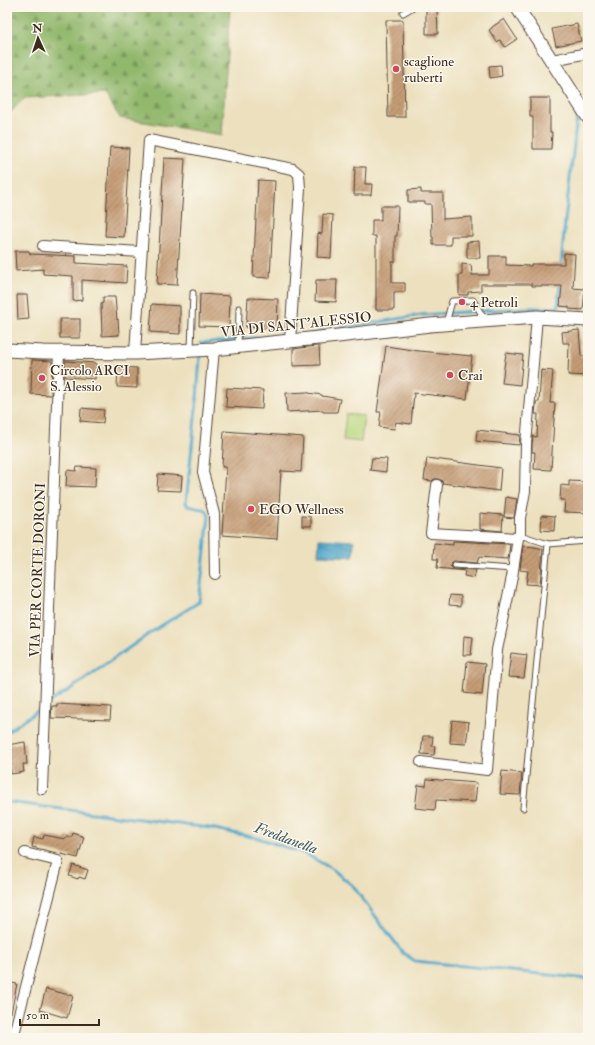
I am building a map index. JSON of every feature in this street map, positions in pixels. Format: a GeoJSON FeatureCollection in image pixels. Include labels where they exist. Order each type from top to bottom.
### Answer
{"type":"FeatureCollection","features":[{"type":"Feature","properties":{"kind":"street"},"geometry":{"type":"LineString","coordinates":[[517,7],[588,117]]}},
{"type":"Feature","properties":{"kind":"street"},"geometry":{"type":"LineString","coordinates":[[552,60],[588,54]]}},
{"type":"Feature","properties":{"kind":"street"},"geometry":{"type":"LineString","coordinates":[[135,353],[149,140],[293,169],[299,174],[300,188],[290,337]]}},
{"type":"Feature","properties":{"kind":"street"},"geometry":{"type":"LineString","coordinates":[[43,246],[141,252]]}},
{"type":"Feature","properties":{"kind":"street"},"geometry":{"type":"LineString","coordinates":[[421,762],[487,770],[497,650],[512,577],[525,491],[526,444],[537,317]]}},
{"type":"Feature","properties":{"kind":"street","name":"VIA DI SANT'ALESSIO"},"geometry":{"type":"LineString","coordinates":[[7,350],[135,353],[214,349],[238,341],[486,320],[537,317],[588,320]]}},
{"type":"Feature","properties":{"kind":"street"},"geometry":{"type":"LineString","coordinates":[[214,349],[203,472],[214,514],[215,574]]}},
{"type":"Feature","properties":{"kind":"street","name":"VIA PER CORTE DORONI"},"geometry":{"type":"LineString","coordinates":[[42,789],[59,352]]}},
{"type":"Feature","properties":{"kind":"street"},"geometry":{"type":"LineString","coordinates":[[437,485],[431,533],[519,536]]}},
{"type":"Feature","properties":{"kind":"street"},"geometry":{"type":"LineString","coordinates":[[13,1038],[58,862],[25,853]]}},
{"type":"Feature","properties":{"kind":"lane"},"geometry":{"type":"LineString","coordinates":[[403,13],[413,7]]}},
{"type":"Feature","properties":{"kind":"lane"},"geometry":{"type":"LineString","coordinates":[[191,350],[193,293]]}},
{"type":"Feature","properties":{"kind":"lane"},"geometry":{"type":"LineString","coordinates":[[446,324],[452,301],[473,300],[486,320]]}},
{"type":"Feature","properties":{"kind":"lane"},"geometry":{"type":"LineString","coordinates":[[238,341],[240,308]]}},
{"type":"Feature","properties":{"kind":"lane"},"geometry":{"type":"LineString","coordinates":[[519,536],[548,544],[588,542]]}},
{"type":"Feature","properties":{"kind":"lane"},"geometry":{"type":"LineString","coordinates":[[523,808],[548,544]]}},
{"type":"Feature","properties":{"kind":"lane"},"geometry":{"type":"LineString","coordinates":[[454,565],[513,569]]}},
{"type":"Feature","properties":{"kind":"green space"},"geometry":{"type":"Polygon","coordinates":[[[230,7],[222,135],[120,118],[105,94],[24,98],[7,116],[7,8],[230,7]]]}},
{"type":"Feature","properties":{"kind":"green space"},"geometry":{"type":"Polygon","coordinates":[[[346,414],[364,416],[361,442],[343,440],[346,414]]]}},
{"type":"Feature","properties":{"kind":"water"},"geometry":{"type":"Polygon","coordinates":[[[319,539],[354,541],[353,557],[318,555],[319,539]]]}},
{"type":"Feature","properties":{"kind":"building"},"geometry":{"type":"Polygon","coordinates":[[[426,9],[437,9],[438,34],[426,34],[426,9]]]}},
{"type":"Feature","properties":{"kind":"building"},"geometry":{"type":"Polygon","coordinates":[[[504,19],[517,39],[505,47],[500,40],[497,42],[489,30],[504,19]]]}},
{"type":"Feature","properties":{"kind":"building","name":"scaglione ruberti"},"geometry":{"type":"Polygon","coordinates":[[[386,20],[403,20],[405,117],[388,117],[386,20]]]}},
{"type":"Feature","properties":{"kind":"building"},"geometry":{"type":"Polygon","coordinates":[[[577,24],[581,41],[556,46],[552,29],[577,24]]]}},
{"type":"Feature","properties":{"kind":"building"},"geometry":{"type":"Polygon","coordinates":[[[501,65],[502,76],[490,78],[489,66],[501,65]]]}},
{"type":"Feature","properties":{"kind":"building"},"geometry":{"type":"Polygon","coordinates":[[[530,98],[550,98],[550,132],[552,132],[551,149],[533,149],[533,117],[530,117],[530,98]]]}},
{"type":"Feature","properties":{"kind":"building"},"geometry":{"type":"Polygon","coordinates":[[[110,147],[129,148],[124,237],[105,236],[110,147]]]}},
{"type":"Feature","properties":{"kind":"building"},"geometry":{"type":"Polygon","coordinates":[[[164,158],[185,159],[177,285],[157,284],[164,158]]]}},
{"type":"Feature","properties":{"kind":"building"},"geometry":{"type":"Polygon","coordinates":[[[355,167],[366,167],[365,184],[372,184],[371,195],[354,195],[355,167]]]}},
{"type":"Feature","properties":{"kind":"building"},"geometry":{"type":"Polygon","coordinates":[[[258,180],[275,181],[270,278],[253,277],[258,180]]]}},
{"type":"Feature","properties":{"kind":"building"},"geometry":{"type":"Polygon","coordinates":[[[421,189],[421,193],[443,193],[443,219],[472,217],[472,236],[451,236],[451,245],[433,245],[431,204],[425,204],[425,202],[408,202],[408,190],[421,189]]]}},
{"type":"Feature","properties":{"kind":"building"},"geometry":{"type":"Polygon","coordinates":[[[381,206],[398,206],[397,236],[395,236],[395,262],[392,262],[392,283],[405,283],[405,292],[394,292],[394,310],[376,310],[376,236],[372,236],[372,220],[381,220],[381,206]]]}},
{"type":"Feature","properties":{"kind":"building"},"geometry":{"type":"Polygon","coordinates":[[[323,214],[333,215],[331,258],[317,257],[318,233],[322,234],[323,214]]]}},
{"type":"Feature","properties":{"kind":"building"},"geometry":{"type":"Polygon","coordinates":[[[479,241],[480,258],[467,258],[467,242],[479,241]]]}},
{"type":"Feature","properties":{"kind":"building"},"geometry":{"type":"Polygon","coordinates":[[[15,251],[29,251],[30,254],[76,256],[76,263],[127,266],[126,283],[82,280],[82,300],[73,301],[73,276],[43,274],[43,269],[16,271],[15,251]]]}},
{"type":"Feature","properties":{"kind":"building"},"geometry":{"type":"Polygon","coordinates":[[[564,253],[575,254],[573,288],[585,289],[583,310],[569,309],[569,307],[560,306],[562,286],[532,286],[532,284],[481,284],[481,291],[468,292],[468,295],[459,295],[459,275],[462,275],[462,264],[471,265],[472,275],[489,275],[489,256],[506,256],[506,265],[531,266],[531,264],[564,264],[564,253]]]}},
{"type":"Feature","properties":{"kind":"building"},"geometry":{"type":"Polygon","coordinates":[[[316,280],[337,280],[336,302],[315,301],[316,280]]]}},
{"type":"Feature","properties":{"kind":"building"},"geometry":{"type":"Polygon","coordinates":[[[200,294],[230,296],[229,327],[199,326],[200,294]]]}},
{"type":"Feature","properties":{"kind":"building"},"geometry":{"type":"Polygon","coordinates":[[[17,295],[27,295],[29,319],[18,320],[17,295]]]}},
{"type":"Feature","properties":{"kind":"building"},"geometry":{"type":"Polygon","coordinates":[[[103,297],[115,297],[119,335],[102,336],[101,304],[103,303],[103,297]]]}},
{"type":"Feature","properties":{"kind":"building"},"geometry":{"type":"Polygon","coordinates":[[[248,298],[278,299],[277,329],[246,327],[248,298]]]}},
{"type":"Feature","properties":{"kind":"building"},"geometry":{"type":"Polygon","coordinates":[[[152,304],[180,306],[180,334],[150,332],[152,304]]]}},
{"type":"Feature","properties":{"kind":"building"},"geometry":{"type":"Polygon","coordinates":[[[60,319],[80,319],[80,338],[60,338],[60,319]]]}},
{"type":"Feature","properties":{"kind":"building"},"geometry":{"type":"Polygon","coordinates":[[[579,330],[581,356],[588,356],[588,376],[568,375],[569,343],[563,343],[562,332],[579,330]]]}},
{"type":"Feature","properties":{"kind":"building"},"geometry":{"type":"Polygon","coordinates":[[[319,346],[320,365],[293,366],[293,349],[319,346]]]}},
{"type":"Feature","properties":{"kind":"building"},"geometry":{"type":"Polygon","coordinates":[[[386,346],[472,356],[467,399],[414,393],[411,424],[396,422],[394,429],[379,427],[381,412],[377,412],[386,346]]]}},
{"type":"Feature","properties":{"kind":"building"},"geometry":{"type":"Polygon","coordinates":[[[506,353],[523,355],[520,385],[502,383],[506,353]]]}},
{"type":"Feature","properties":{"kind":"building","name":"Circolo ARCI S. Alessio"},"geometry":{"type":"Polygon","coordinates":[[[32,360],[52,361],[51,395],[31,394],[32,360]]]}},
{"type":"Feature","properties":{"kind":"building"},"geometry":{"type":"Polygon","coordinates":[[[65,361],[96,363],[95,379],[65,377],[65,361]]]}},
{"type":"Feature","properties":{"kind":"building"},"geometry":{"type":"Polygon","coordinates":[[[118,367],[137,368],[137,388],[117,387],[118,367]]]}},
{"type":"Feature","properties":{"kind":"building"},"geometry":{"type":"Polygon","coordinates":[[[541,370],[553,371],[550,403],[555,403],[551,470],[534,469],[535,452],[532,452],[533,436],[537,437],[538,414],[535,414],[536,402],[539,402],[541,370]]]}},
{"type":"Feature","properties":{"kind":"building"},"geometry":{"type":"Polygon","coordinates":[[[227,388],[263,390],[262,409],[226,407],[227,388]]]}},
{"type":"Feature","properties":{"kind":"building"},"geometry":{"type":"Polygon","coordinates":[[[308,392],[340,399],[337,412],[323,412],[323,410],[287,412],[286,393],[308,392]]]}},
{"type":"Feature","properties":{"kind":"building"},"geometry":{"type":"Polygon","coordinates":[[[81,408],[104,410],[103,423],[80,421],[81,408]]]}},
{"type":"Feature","properties":{"kind":"building"},"geometry":{"type":"Polygon","coordinates":[[[477,430],[520,435],[519,445],[476,441],[477,430]]]}},
{"type":"Feature","properties":{"kind":"building"},"geometry":{"type":"Polygon","coordinates":[[[224,431],[303,437],[301,472],[281,471],[277,539],[222,535],[226,467],[222,467],[224,431]]]}},
{"type":"Feature","properties":{"kind":"building"},"geometry":{"type":"Polygon","coordinates":[[[372,458],[387,459],[386,472],[370,470],[372,458]]]}},
{"type":"Feature","properties":{"kind":"building"},"geometry":{"type":"Polygon","coordinates":[[[427,458],[501,468],[499,491],[443,483],[438,479],[434,479],[432,481],[424,480],[427,458]]]}},
{"type":"Feature","properties":{"kind":"building"},"geometry":{"type":"Polygon","coordinates":[[[77,467],[96,468],[95,487],[66,486],[67,470],[76,471],[77,467]]]}},
{"type":"Feature","properties":{"kind":"building"},"geometry":{"type":"Polygon","coordinates":[[[158,474],[182,476],[181,491],[157,490],[158,474]]]}},
{"type":"Feature","properties":{"kind":"building"},"geometry":{"type":"Polygon","coordinates":[[[569,481],[588,482],[588,513],[564,512],[565,500],[560,500],[561,485],[569,486],[569,481]]]}},
{"type":"Feature","properties":{"kind":"building"},"geometry":{"type":"Polygon","coordinates":[[[506,497],[517,499],[514,518],[504,517],[506,497]]]}},
{"type":"Feature","properties":{"kind":"building"},"geometry":{"type":"Polygon","coordinates":[[[480,513],[503,515],[502,531],[480,529],[480,513]]]}},
{"type":"Feature","properties":{"kind":"building"},"geometry":{"type":"Polygon","coordinates":[[[542,515],[555,516],[554,531],[541,530],[542,515]]]}},
{"type":"Feature","properties":{"kind":"building"},"geometry":{"type":"Polygon","coordinates":[[[302,516],[311,517],[311,526],[302,526],[302,516]]]}},
{"type":"Feature","properties":{"kind":"building"},"geometry":{"type":"Polygon","coordinates":[[[453,541],[510,544],[508,559],[479,557],[477,563],[454,561],[451,563],[450,566],[453,569],[476,570],[474,578],[464,576],[465,571],[437,568],[438,559],[433,559],[434,543],[453,545],[453,541]]]}},
{"type":"Feature","properties":{"kind":"building"},"geometry":{"type":"Polygon","coordinates":[[[523,546],[543,549],[540,585],[526,584],[528,571],[520,570],[523,546]]]}},
{"type":"Feature","properties":{"kind":"building"},"geometry":{"type":"Polygon","coordinates":[[[450,595],[461,596],[461,606],[449,605],[450,595]]]}},
{"type":"Feature","properties":{"kind":"building"},"geometry":{"type":"Polygon","coordinates":[[[464,636],[473,637],[471,655],[463,655],[464,636]]]}},
{"type":"Feature","properties":{"kind":"building"},"geometry":{"type":"Polygon","coordinates":[[[511,653],[527,655],[524,678],[508,677],[511,653]]]}},
{"type":"Feature","properties":{"kind":"building"},"geometry":{"type":"Polygon","coordinates":[[[467,662],[485,664],[482,695],[464,693],[467,662]]]}},
{"type":"Feature","properties":{"kind":"building"},"geometry":{"type":"Polygon","coordinates":[[[57,704],[111,707],[110,720],[51,718],[52,706],[57,706],[57,704]]]}},
{"type":"Feature","properties":{"kind":"building"},"geometry":{"type":"Polygon","coordinates":[[[452,720],[469,722],[466,744],[450,743],[452,720]]]}},
{"type":"Feature","properties":{"kind":"building"},"geometry":{"type":"Polygon","coordinates":[[[423,736],[433,736],[432,746],[435,746],[434,755],[421,754],[423,736]]]}},
{"type":"Feature","properties":{"kind":"building"},"geometry":{"type":"Polygon","coordinates":[[[25,742],[27,764],[23,764],[24,772],[11,774],[10,766],[7,766],[7,745],[25,742]]]}},
{"type":"Feature","properties":{"kind":"building"},"geometry":{"type":"Polygon","coordinates":[[[502,771],[522,773],[520,795],[500,794],[502,771]]]}},
{"type":"Feature","properties":{"kind":"building"},"geometry":{"type":"Polygon","coordinates":[[[427,779],[477,783],[475,802],[436,800],[435,810],[415,808],[418,785],[426,786],[427,779]]]}},
{"type":"Feature","properties":{"kind":"building"},"geometry":{"type":"Polygon","coordinates":[[[73,833],[84,837],[78,858],[32,847],[34,837],[43,839],[44,835],[65,839],[66,837],[72,837],[73,833]]]}},
{"type":"Feature","properties":{"kind":"building"},"geometry":{"type":"Polygon","coordinates":[[[73,865],[88,870],[85,879],[79,877],[78,879],[69,876],[73,865]]]}},
{"type":"Feature","properties":{"kind":"building"},"geometry":{"type":"Polygon","coordinates":[[[7,982],[17,984],[11,1013],[7,1013],[7,982]]]}},
{"type":"Feature","properties":{"kind":"building"},"geometry":{"type":"Polygon","coordinates":[[[46,989],[73,996],[67,1018],[40,1010],[46,989]]]}},
{"type":"Feature","properties":{"kind":"waterway"},"geometry":{"type":"LineString","coordinates":[[561,267],[578,109]]}},
{"type":"Feature","properties":{"kind":"waterway"},"geometry":{"type":"LineString","coordinates":[[318,332],[421,315],[526,308],[558,308],[560,282]]}},
{"type":"Feature","properties":{"kind":"waterway"},"geometry":{"type":"LineString","coordinates":[[201,343],[288,335]]}},
{"type":"Feature","properties":{"kind":"waterway"},"geometry":{"type":"LineString","coordinates":[[48,703],[153,631],[199,602],[209,516],[206,510],[188,506],[186,503],[200,356]]}},
{"type":"Feature","properties":{"kind":"waterway"},"geometry":{"type":"LineString","coordinates":[[7,732],[43,707]]}},
{"type":"Feature","properties":{"kind":"waterway","name":"Freddanella"},"geometry":{"type":"LineString","coordinates":[[7,802],[210,828],[261,839],[306,854],[332,869],[352,885],[403,953],[415,961],[588,979]]}},
{"type":"Feature","properties":{"kind":"place","name":"scaglione ruberti"},"geometry":{"type":"Point","coordinates":[396,69]}},
{"type":"Feature","properties":{"kind":"place","name":"4 Petroli"},"geometry":{"type":"Point","coordinates":[462,302]}},
{"type":"Feature","properties":{"kind":"place","name":"Crai"},"geometry":{"type":"Point","coordinates":[450,375]}},
{"type":"Feature","properties":{"kind":"place","name":"Circolo ARCI S. Alessio"},"geometry":{"type":"Point","coordinates":[42,378]}},
{"type":"Feature","properties":{"kind":"place","name":"EGO Wellness"},"geometry":{"type":"Point","coordinates":[251,509]}}]}
